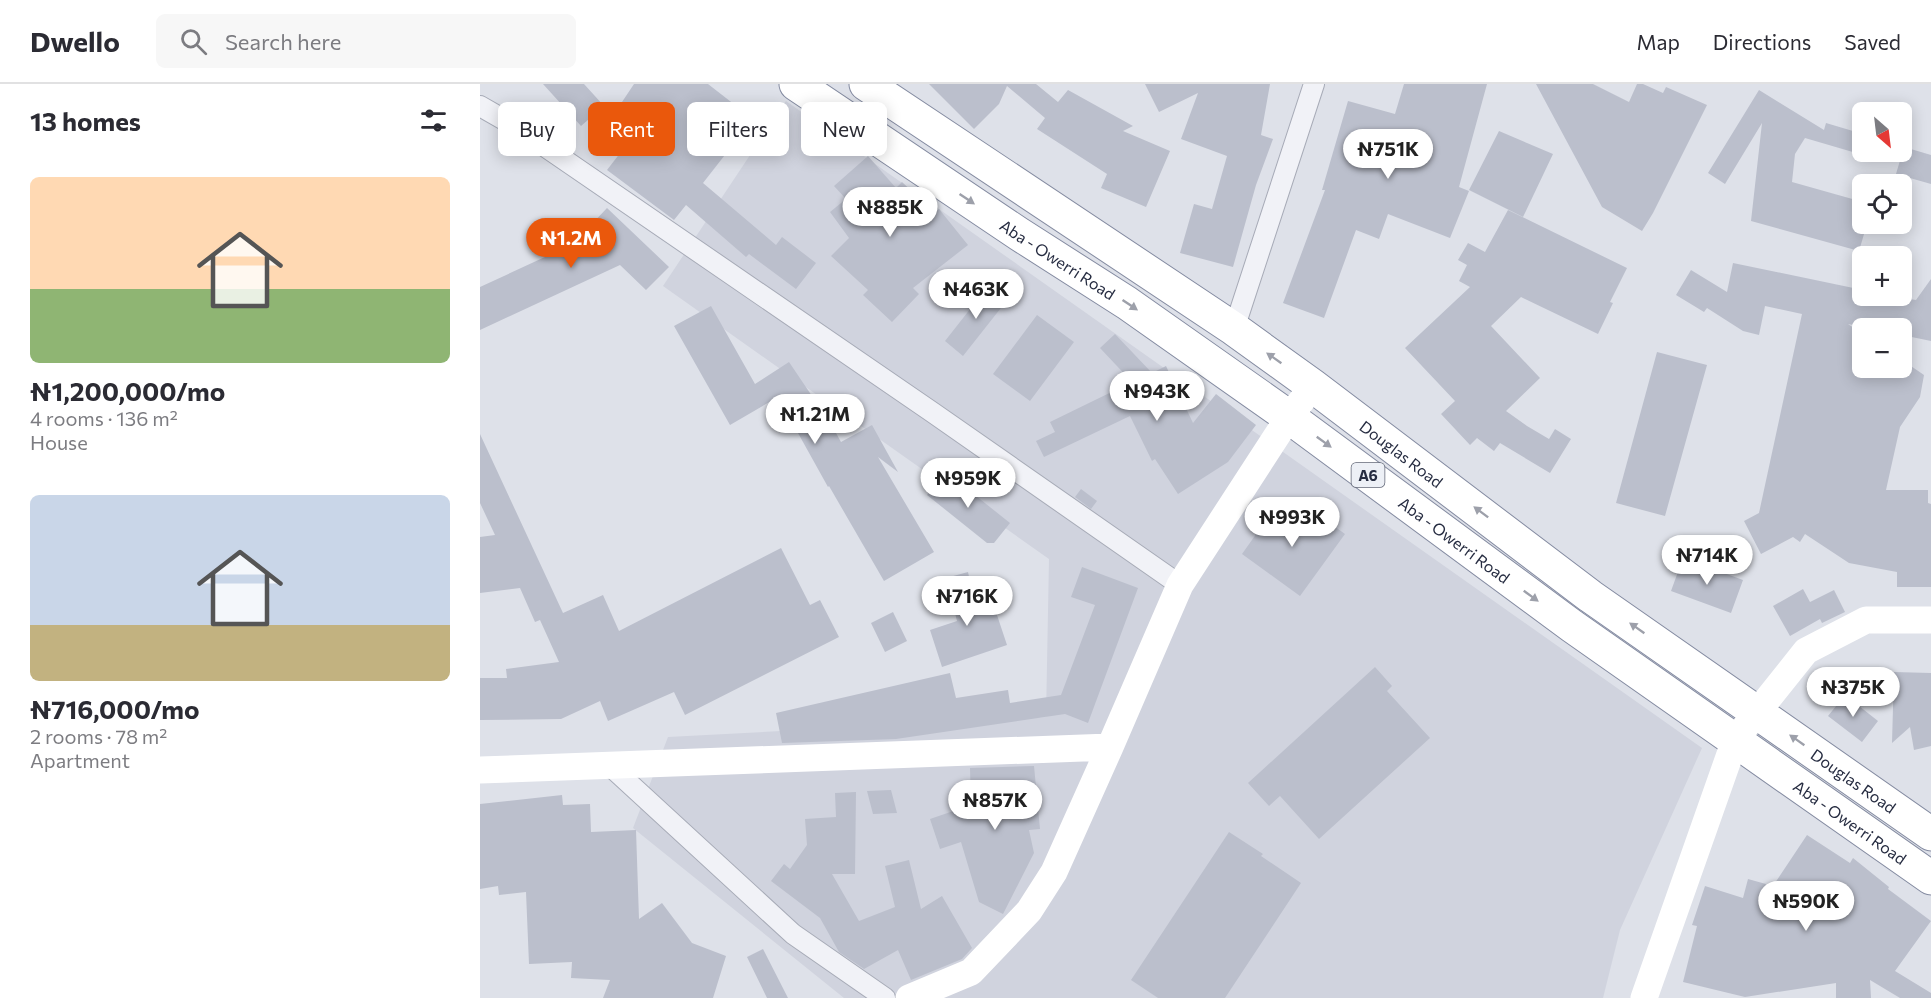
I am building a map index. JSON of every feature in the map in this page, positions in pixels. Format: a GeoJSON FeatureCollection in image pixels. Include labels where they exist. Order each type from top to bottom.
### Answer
{"type":"FeatureCollection","features":[{"type":"Feature","properties":{"kind":"highway","name":"Aba - Owerri Road"},"geometry":{"type":"LineString","coordinates":[[796,84],[1009,228],[1127,303],[1290,417],[1572,626],[1931,878]]}},
{"type":"Feature","properties":{"kind":"highway","name":"Douglas Road"},"geometry":{"type":"LineString","coordinates":[[866,84],[1234,329],[1313,386],[1590,596],[1931,834]]}},
{"type":"Feature","properties":{"kind":"street"},"geometry":{"type":"LineString","coordinates":[[1234,329],[1314,84]]}},
{"type":"Feature","properties":{"kind":"street"},"geometry":{"type":"LineString","coordinates":[[480,106],[516,126],[923,405],[1180,585]]}},
{"type":"Feature","properties":{"kind":"street"},"geometry":{"type":"LineString","coordinates":[[909,998],[970,972],[1029,911],[1054,873],[1180,585],[1290,417],[1313,386]]}},
{"type":"Feature","properties":{"kind":"street"},"geometry":{"type":"LineString","coordinates":[[1644,998],[1736,740],[1756,711],[1806,651],[1856,625],[1866,620],[1931,620]]}},
{"type":"Feature","properties":{"kind":"street"},"geometry":{"type":"LineString","coordinates":[[480,770],[1110,747]]}},
{"type":"Feature","properties":{"kind":"street"},"geometry":{"type":"LineString","coordinates":[[608,764],[793,934],[885,998]]}},
{"type":"Feature","properties":{"kind":"shaded area"},"geometry":{"type":"Polygon","coordinates":[[[789,103],[801,112],[801,156],[864,156],[1702,748],[1620,930],[1603,998],[844,998],[633,828],[668,737],[1046,717],[1049,559],[663,286],[749,156],[789,156],[789,103]]]}},
{"type":"Feature","properties":{"kind":"building"},"geometry":{"type":"Polygon","coordinates":[[[543,84],[584,84],[600,102],[588,102],[588,120],[581,126],[576,120],[576,102],[559,102],[543,84]]]}},
{"type":"Feature","properties":{"kind":"building"},"geometry":{"type":"Polygon","coordinates":[[[634,84],[708,84],[731,102],[687,102],[687,156],[724,156],[703,183],[776,245],[782,237],[816,263],[796,289],[749,254],[746,257],[686,205],[674,220],[607,170],[618,156],[675,156],[675,102],[622,102],[634,84]]]}},
{"type":"Feature","properties":{"kind":"building"},"geometry":{"type":"Polygon","coordinates":[[[929,84],[1036,84],[1058,102],[1068,90],[1133,126],[1123,131],[1170,151],[1146,207],[1101,188],[1107,174],[1037,129],[1045,118],[1007,86],[999,104],[974,129],[929,84]]]}},
{"type":"Feature","properties":{"kind":"building"},"geometry":{"type":"Polygon","coordinates":[[[1145,84],[1270,84],[1261,135],[1273,139],[1256,185],[1233,267],[1180,253],[1194,204],[1212,209],[1227,156],[1181,139],[1198,93],[1159,112],[1145,84]]]}},
{"type":"Feature","properties":{"kind":"building"},"geometry":{"type":"Polygon","coordinates":[[[1404,84],[1487,84],[1459,187],[1469,191],[1450,238],[1388,214],[1379,239],[1356,230],[1324,318],[1283,303],[1325,190],[1322,190],[1348,101],[1395,114],[1404,84]]]}},
{"type":"Feature","properties":{"kind":"building"},"geometry":{"type":"Polygon","coordinates":[[[1536,84],[1593,84],[1629,102],[1637,84],[1643,84],[1663,93],[1666,87],[1707,105],[1642,231],[1602,207],[1536,84]]]}},
{"type":"Feature","properties":{"kind":"building"},"geometry":{"type":"Polygon","coordinates":[[[1759,90],[1824,130],[1826,123],[1852,131],[1852,152],[1805,138],[1795,154],[1792,182],[1852,199],[1852,234],[1864,234],[1860,246],[1852,246],[1852,249],[1751,221],[1762,123],[1725,184],[1708,173],[1759,90]]]}},
{"type":"Feature","properties":{"kind":"building"},"geometry":{"type":"Polygon","coordinates":[[[1499,131],[1553,154],[1523,217],[1469,190],[1499,131]]]}},
{"type":"Feature","properties":{"kind":"building"},"geometry":{"type":"Polygon","coordinates":[[[1912,149],[1931,155],[1931,184],[1912,179],[1912,174],[1896,174],[1900,162],[1912,162],[1912,149]]]}},
{"type":"Feature","properties":{"kind":"building"},"geometry":{"type":"Polygon","coordinates":[[[868,156],[896,188],[902,182],[934,213],[939,209],[968,245],[913,288],[919,294],[892,322],[863,295],[868,290],[831,256],[849,238],[830,212],[846,199],[834,186],[868,156]]]}},
{"type":"Feature","properties":{"kind":"building"},"geometry":{"type":"Polygon","coordinates":[[[607,208],[669,267],[646,290],[620,265],[480,330],[480,287],[573,244],[607,208]]]}},
{"type":"Feature","properties":{"kind":"building"},"geometry":{"type":"Polygon","coordinates":[[[1508,210],[1627,268],[1610,302],[1613,303],[1598,334],[1521,297],[1491,326],[1540,378],[1506,411],[1549,439],[1555,429],[1571,439],[1550,473],[1500,443],[1494,451],[1477,438],[1470,445],[1441,414],[1455,401],[1405,348],[1470,287],[1459,281],[1467,265],[1458,260],[1468,243],[1485,252],[1508,210]]]}},
{"type":"Feature","properties":{"kind":"building"},"geometry":{"type":"Polygon","coordinates":[[[1733,263],[1852,288],[1852,306],[1912,306],[1912,299],[1916,300],[1931,279],[1931,341],[1912,337],[1912,318],[1852,318],[1852,325],[1848,324],[1852,327],[1852,378],[1912,378],[1912,367],[1924,375],[1920,397],[1900,427],[1886,490],[1928,490],[1928,503],[1931,504],[1931,587],[1897,587],[1897,572],[1849,563],[1805,534],[1800,542],[1793,537],[1761,554],[1744,521],[1759,513],[1802,314],[1765,306],[1759,335],[1743,331],[1707,308],[1704,312],[1676,295],[1691,270],[1727,292],[1733,263]]]}},
{"type":"Feature","properties":{"kind":"building"},"geometry":{"type":"Polygon","coordinates":[[[989,285],[1008,299],[963,356],[945,341],[989,285]]]}},
{"type":"Feature","properties":{"kind":"building"},"geometry":{"type":"Polygon","coordinates":[[[711,306],[755,384],[789,362],[812,396],[815,395],[841,442],[872,425],[898,472],[878,457],[934,552],[884,581],[778,397],[730,425],[674,326],[711,306]]]}},
{"type":"Feature","properties":{"kind":"building"},"geometry":{"type":"Polygon","coordinates":[[[1037,315],[1074,342],[1030,401],[993,374],[1037,315]]]}},
{"type":"Feature","properties":{"kind":"building"},"geometry":{"type":"Polygon","coordinates":[[[1115,334],[1152,373],[1166,366],[1193,423],[1216,394],[1256,425],[1228,462],[1178,494],[1155,459],[1152,461],[1130,416],[1044,457],[1036,441],[1055,432],[1050,422],[1132,382],[1100,348],[1115,334]]]}},
{"type":"Feature","properties":{"kind":"building"},"geometry":{"type":"Polygon","coordinates":[[[1657,352],[1707,365],[1665,516],[1616,503],[1657,352]]]}},
{"type":"Feature","properties":{"kind":"building"},"geometry":{"type":"Polygon","coordinates":[[[480,434],[563,613],[603,595],[619,631],[781,548],[810,605],[820,600],[839,637],[685,715],[674,692],[608,721],[600,701],[561,719],[480,720],[480,678],[507,678],[506,669],[559,662],[540,620],[535,622],[520,588],[480,593],[480,537],[495,535],[480,503],[480,434]]]}},
{"type":"Feature","properties":{"kind":"building"},"geometry":{"type":"Polygon","coordinates":[[[946,472],[1010,523],[994,543],[987,543],[927,495],[946,472]]]}},
{"type":"Feature","properties":{"kind":"building"},"geometry":{"type":"Polygon","coordinates":[[[1081,489],[1097,501],[1091,509],[1075,497],[1081,489]]]}},
{"type":"Feature","properties":{"kind":"building"},"geometry":{"type":"Polygon","coordinates":[[[1279,502],[1319,531],[1327,521],[1345,534],[1300,596],[1242,554],[1279,502]]]}},
{"type":"Feature","properties":{"kind":"building"},"geometry":{"type":"Polygon","coordinates":[[[1683,558],[1743,580],[1731,613],[1671,591],[1683,558]]]}},
{"type":"Feature","properties":{"kind":"building"},"geometry":{"type":"Polygon","coordinates":[[[1082,567],[1138,588],[1088,723],[1065,714],[896,739],[782,743],[776,713],[950,673],[956,698],[1008,690],[1010,703],[1061,695],[1095,605],[1071,597],[1082,567]]]}},
{"type":"Feature","properties":{"kind":"building"},"geometry":{"type":"Polygon","coordinates":[[[968,572],[977,615],[995,609],[1007,645],[942,667],[930,630],[957,621],[946,578],[968,572]]]}},
{"type":"Feature","properties":{"kind":"building"},"geometry":{"type":"Polygon","coordinates":[[[1803,589],[1810,602],[1834,590],[1845,612],[1822,623],[1820,619],[1790,636],[1773,606],[1803,589]]]}},
{"type":"Feature","properties":{"kind":"building"},"geometry":{"type":"Polygon","coordinates":[[[893,612],[907,641],[885,652],[871,623],[893,612]]]}},
{"type":"Feature","properties":{"kind":"building"},"geometry":{"type":"Polygon","coordinates":[[[1375,667],[1392,686],[1387,691],[1430,738],[1319,839],[1280,796],[1269,806],[1248,783],[1375,667]]]}},
{"type":"Feature","properties":{"kind":"building"},"geometry":{"type":"Polygon","coordinates":[[[1894,672],[1931,673],[1931,746],[1914,750],[1910,727],[1892,743],[1894,672]]]}},
{"type":"Feature","properties":{"kind":"building"},"geometry":{"type":"Polygon","coordinates":[[[1845,695],[1878,721],[1862,742],[1828,716],[1845,695]]]}},
{"type":"Feature","properties":{"kind":"building"},"geometry":{"type":"Polygon","coordinates":[[[1034,766],[1040,829],[1029,830],[1034,853],[1003,914],[979,902],[961,842],[940,849],[930,819],[971,805],[970,768],[1034,766]]]}},
{"type":"Feature","properties":{"kind":"building"},"geometry":{"type":"Polygon","coordinates":[[[891,790],[897,813],[873,814],[867,791],[891,790]]]}},
{"type":"Feature","properties":{"kind":"building"},"geometry":{"type":"Polygon","coordinates":[[[856,792],[855,874],[832,874],[859,921],[895,907],[885,866],[909,860],[921,909],[942,896],[972,948],[962,959],[911,980],[898,950],[864,969],[839,952],[820,918],[771,881],[784,864],[790,869],[807,845],[805,819],[836,817],[835,793],[856,792]]]}},
{"type":"Feature","properties":{"kind":"building"},"geometry":{"type":"Polygon","coordinates":[[[562,795],[563,805],[590,804],[591,832],[636,830],[639,919],[662,903],[692,943],[726,956],[713,998],[603,998],[610,980],[571,978],[572,962],[529,964],[526,892],[499,895],[498,886],[480,889],[480,804],[562,795]]]}},
{"type":"Feature","properties":{"kind":"building"},"geometry":{"type":"Polygon","coordinates":[[[1229,832],[1301,883],[1225,998],[1158,998],[1131,980],[1229,832]]]}},
{"type":"Feature","properties":{"kind":"building"},"geometry":{"type":"Polygon","coordinates":[[[1807,835],[1850,863],[1853,858],[1889,887],[1888,889],[1931,921],[1895,971],[1931,993],[1931,998],[1900,998],[1870,980],[1871,998],[1836,998],[1836,983],[1745,997],[1683,982],[1697,926],[1692,925],[1705,886],[1743,898],[1748,879],[1773,886],[1807,835]]]}},
{"type":"Feature","properties":{"kind":"building"},"geometry":{"type":"Polygon","coordinates":[[[763,949],[788,998],[767,998],[747,957],[763,949]]]}}]}
